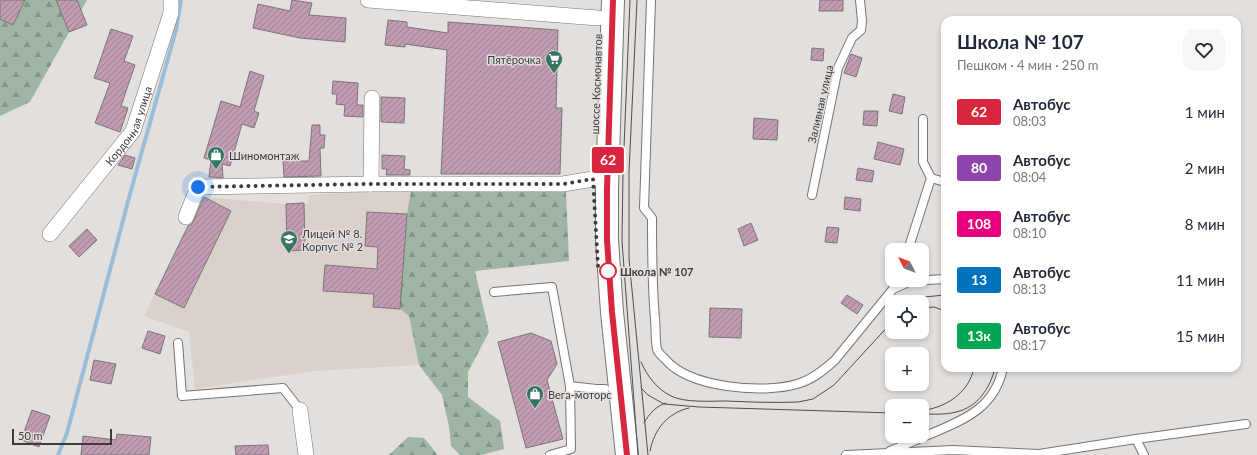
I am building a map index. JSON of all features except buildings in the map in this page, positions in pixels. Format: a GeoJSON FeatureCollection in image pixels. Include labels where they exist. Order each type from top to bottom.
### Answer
{"type":"FeatureCollection","features":[{"type":"Feature","properties":{"kind":"main road","name":"шоссе Космонавтов"},"geometry":{"type":"LineString","coordinates":[[613,0],[607,189],[607,240],[612,312],[627,455]]}},
{"type":"Feature","properties":{"kind":"main road","name":"шоссе Космонавтов"},"geometry":{"type":"LineString","coordinates":[[599,9],[593,179],[605,389],[613,455]]}},
{"type":"Feature","properties":{"kind":"street","name":"Кордонная улица"},"geometry":{"type":"LineString","coordinates":[[50,234],[133,132],[171,13],[171,0]]}},
{"type":"Feature","properties":{"kind":"street"},"geometry":{"type":"LineString","coordinates":[[368,0],[599,9]]}},
{"type":"Feature","properties":{"kind":"street"},"geometry":{"type":"LineString","coordinates":[[370,184],[372,98]]}},
{"type":"Feature","properties":{"kind":"street"},"geometry":{"type":"LineString","coordinates":[[186,217],[198,187],[370,184],[563,184],[593,179]]}},
{"type":"Feature","properties":{"kind":"street"},"geometry":{"type":"LineString","coordinates":[[300,410],[306,455]]}},
{"type":"Feature","properties":{"kind":"lane"},"geometry":{"type":"LineString","coordinates":[[651,0],[644,208],[652,218],[653,296],[658,350],[669,363],[685,374],[711,383],[756,389],[798,384],[815,377],[835,360],[893,289],[911,281],[941,280]]}},
{"type":"Feature","properties":{"kind":"lane","name":"Заливная улица"},"geometry":{"type":"LineString","coordinates":[[812,195],[838,68],[852,38],[861,30],[862,21],[860,0]]}},
{"type":"Feature","properties":{"kind":"lane"},"geometry":{"type":"LineString","coordinates":[[910,243],[931,178],[923,162],[923,119]]}},
{"type":"Feature","properties":{"kind":"lane"},"geometry":{"type":"LineString","coordinates":[[931,178],[941,181]]}},
{"type":"Feature","properties":{"kind":"lane"},"geometry":{"type":"LineString","coordinates":[[494,292],[552,287],[570,386],[571,449],[550,455]]}},
{"type":"Feature","properties":{"kind":"lane"},"geometry":{"type":"LineString","coordinates":[[178,343],[182,396],[283,388],[300,410]]}},
{"type":"Feature","properties":{"kind":"lane"},"geometry":{"type":"LineString","coordinates":[[883,454],[970,416],[988,401],[999,383],[1002,372]]}},
{"type":"Feature","properties":{"kind":"lane"},"geometry":{"type":"LineString","coordinates":[[570,386],[605,389]]}},
{"type":"Feature","properties":{"kind":"lane"},"geometry":{"type":"LineString","coordinates":[[846,455],[954,450],[1039,454],[1246,424]]}},
{"type":"Feature","properties":{"kind":"lane"},"geometry":{"type":"LineString","coordinates":[[1136,439],[1144,455]]}},
{"type":"Feature","properties":{"kind":"shaded area","name":"Лицей № 8. Корпус № 2"},"geometry":{"type":"Polygon","coordinates":[[[411,191],[407,214],[409,316],[419,365],[314,371],[195,389],[189,332],[144,316],[202,197],[286,204],[308,204],[309,195],[411,191]]]}},
{"type":"Feature","properties":{"kind":"green space"},"geometry":{"type":"Polygon","coordinates":[[[0,0],[87,0],[30,102],[0,116],[0,0]]]}},
{"type":"Feature","properties":{"kind":"green space"},"geometry":{"type":"Polygon","coordinates":[[[554,186],[566,192],[569,261],[475,271],[489,332],[468,372],[468,397],[500,421],[504,449],[481,455],[460,455],[451,446],[449,427],[442,395],[419,365],[409,316],[400,309],[407,214],[411,191],[554,186]]]}},
{"type":"Feature","properties":{"kind":"green space"},"geometry":{"type":"Polygon","coordinates":[[[408,437],[424,438],[438,455],[389,455],[408,437]]]}},
{"type":"Feature","properties":{"kind":"waterway"},"geometry":{"type":"LineString","coordinates":[[58,455],[67,433],[130,194],[176,30],[181,0]]}},
{"type":"Feature","properties":{"kind":"tram line"},"geometry":{"type":"LineString","coordinates":[[630,0],[623,172],[622,241],[638,455]]}},
{"type":"Feature","properties":{"kind":"tram line"},"geometry":{"type":"LineString","coordinates":[[637,0],[629,172],[629,259],[648,455]]}},
{"type":"Feature","properties":{"kind":"tram line"},"geometry":{"type":"LineString","coordinates":[[929,297],[941,295]]}},
{"type":"Feature","properties":{"kind":"tram line"},"geometry":{"type":"LineString","coordinates":[[929,307],[934,307],[941,310]]}},
{"type":"Feature","properties":{"kind":"tram line"},"geometry":{"type":"LineString","coordinates":[[641,362],[649,377],[657,386],[671,396],[683,400],[798,402],[813,399],[834,385],[885,330]]}},
{"type":"Feature","properties":{"kind":"tram line"},"geometry":{"type":"LineString","coordinates":[[929,409],[950,401],[962,391],[973,372]]}},
{"type":"Feature","properties":{"kind":"tram line"},"geometry":{"type":"LineString","coordinates":[[929,414],[952,413],[971,406],[982,396],[990,383],[994,372]]}},
{"type":"Feature","properties":{"kind":"tram line"},"geometry":{"type":"LineString","coordinates":[[641,388],[648,395],[664,404],[699,407],[885,413]]}},
{"type":"Feature","properties":{"kind":"tram line"},"geometry":{"type":"LineString","coordinates":[[644,423],[653,411],[666,403]]}},
{"type":"Feature","properties":{"kind":"tram line"},"geometry":{"type":"LineString","coordinates":[[650,451],[658,429],[668,418],[681,410],[689,408]]}},
{"type":"Feature","properties":{"kind":"bus line","name":"62"},"geometry":{"type":"LineString","coordinates":[[613,0],[607,189],[607,240],[608,271],[627,455]]}},
{"type":"Feature","properties":{"kind":"place","name":"Пятёрочка"},"geometry":{"type":"Point","coordinates":[554,74]}},
{"type":"Feature","properties":{"kind":"place","name":"Шиномонтаж"},"geometry":{"type":"Point","coordinates":[216,170]}},
{"type":"Feature","properties":{"kind":"place","name":"Лицей № 8. Корпус № 2"},"geometry":{"type":"Point","coordinates":[289,254]}},
{"type":"Feature","properties":{"kind":"place","name":"Школа № 107"},"geometry":{"type":"Point","coordinates":[608,271]}},
{"type":"Feature","properties":{"kind":"place","name":"Вега-моторс"},"geometry":{"type":"Point","coordinates":[535,409]}},
{"type":"Feature","properties":{"kind":"route"},"geometry":{"type":"LineString","coordinates":[[198,187],[370,184],[563,184],[593,179],[598,266],[608,271]]}}]}
